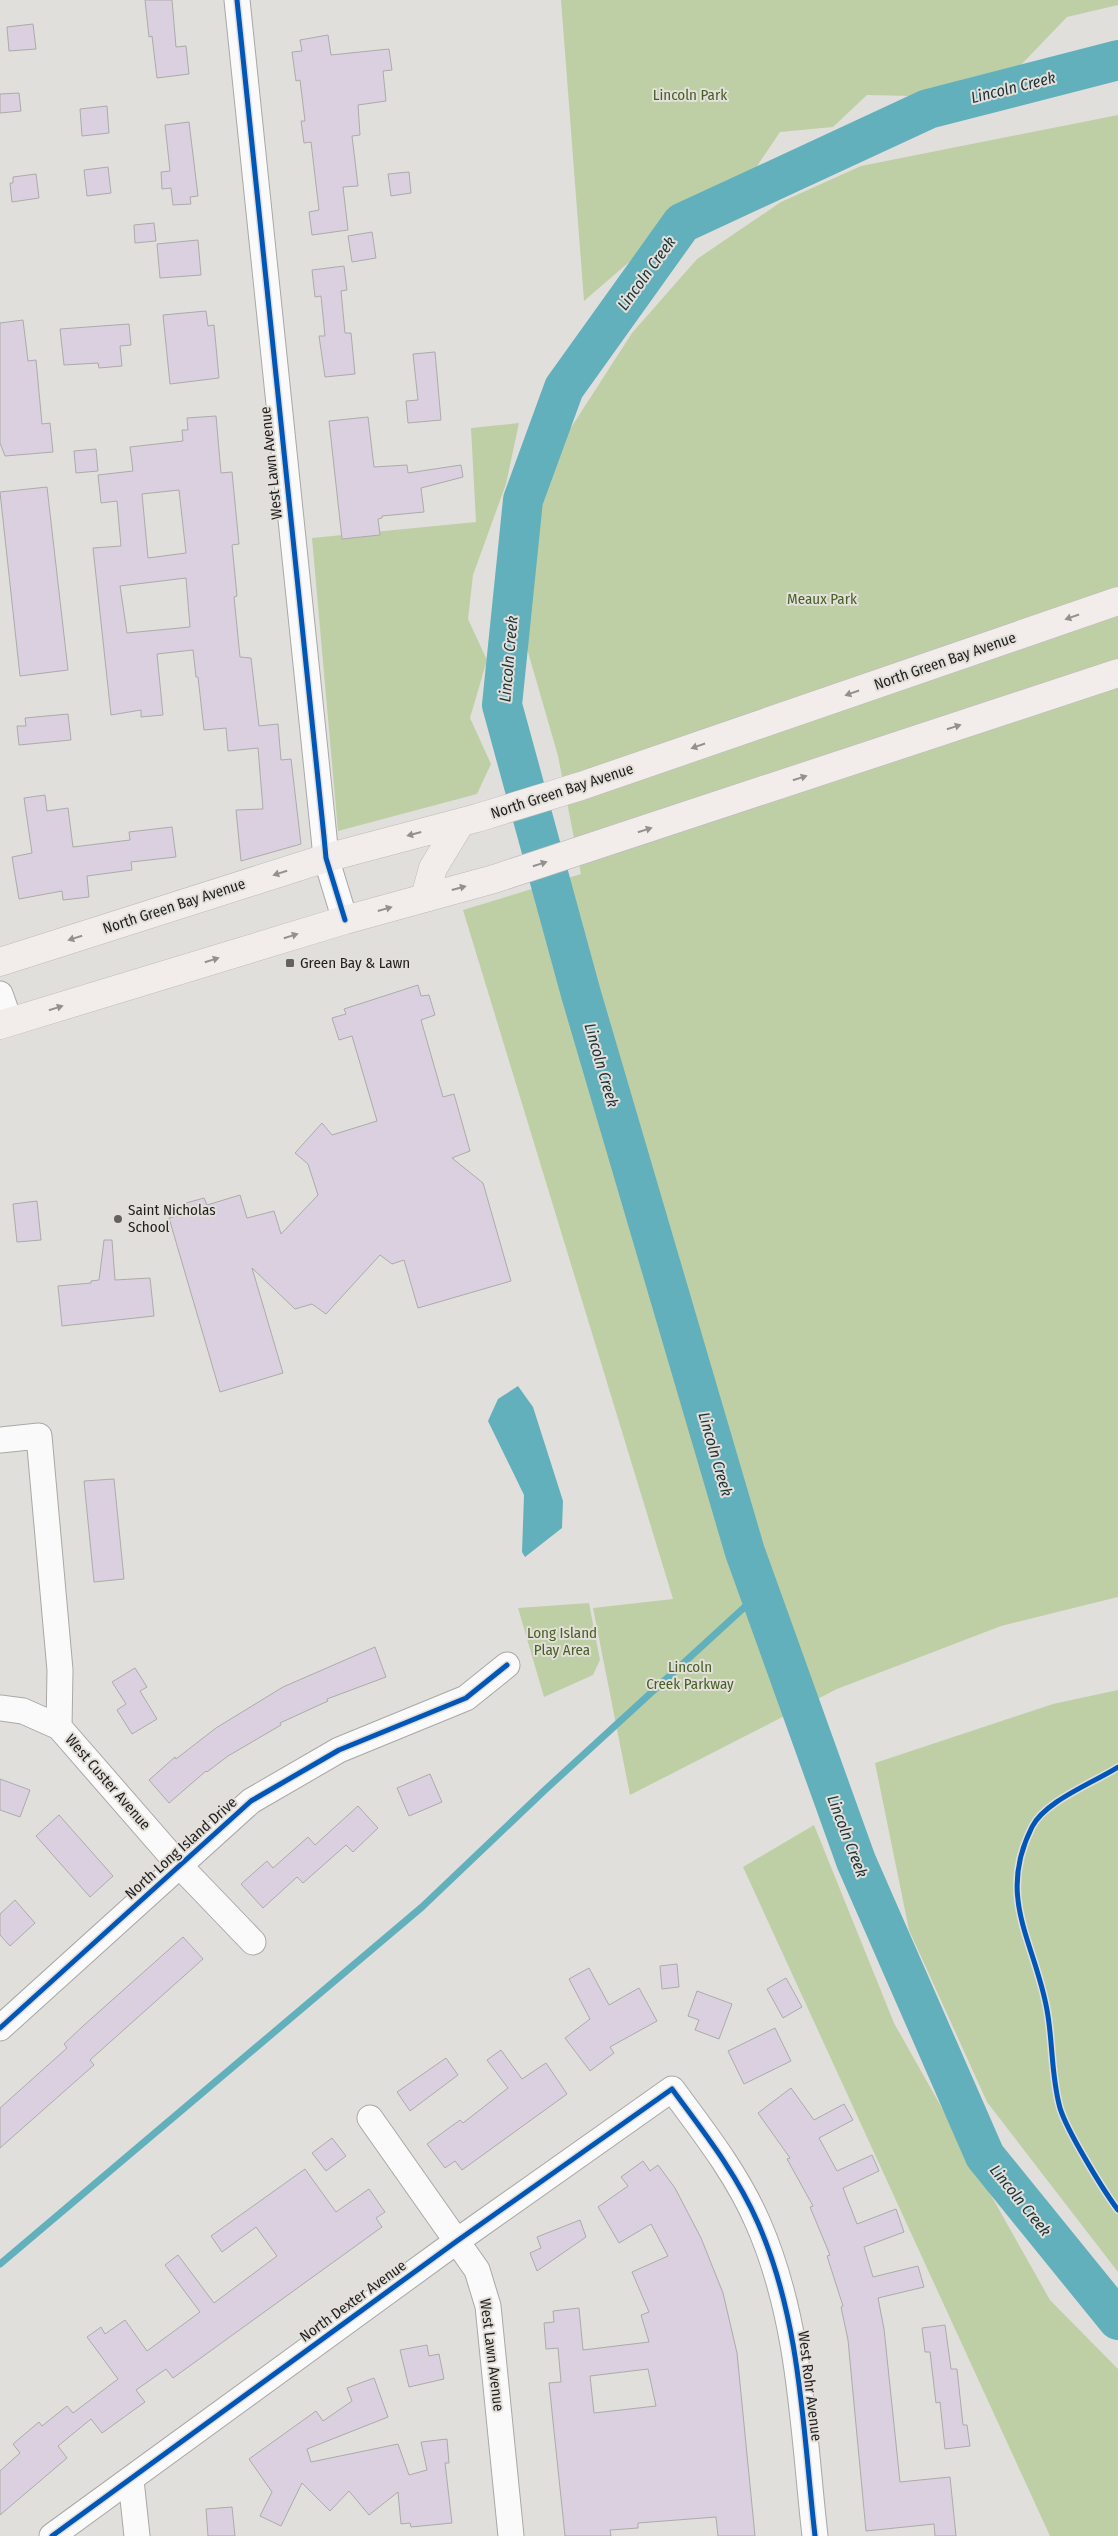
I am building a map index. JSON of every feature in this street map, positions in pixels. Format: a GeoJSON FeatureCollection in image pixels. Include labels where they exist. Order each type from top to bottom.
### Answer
{"type":"FeatureCollection","features":[{"type":"Feature","properties":{"kind":"main road","name":"North Green Bay Avenue"},"geometry":{"type":"LineString","coordinates":[[0,962],[326,858],[469,820],[581,786],[1118,602]]}},
{"type":"Feature","properties":{"kind":"main road"},"geometry":{"type":"LineString","coordinates":[[5,1024],[345,920],[494,879],[1118,673]]}},
{"type":"Feature","properties":{"kind":"main road"},"geometry":{"type":"LineString","coordinates":[[425,897],[433,868],[469,820]]}},
{"type":"Feature","properties":{"kind":"street","name":"West Lawn Avenue"},"geometry":{"type":"LineString","coordinates":[[236,0],[326,858],[345,920]]}},
{"type":"Feature","properties":{"kind":"street"},"geometry":{"type":"LineString","coordinates":[[0,994],[5,1024]]}},
{"type":"Feature","properties":{"kind":"street","name":"West Custer Avenue"},"geometry":{"type":"LineString","coordinates":[[0,1440],[39,1436],[60,1670],[59,1727],[180,1866],[254,1942]]}},
{"type":"Feature","properties":{"kind":"street","name":"North Long Island Drive"},"geometry":{"type":"LineString","coordinates":[[0,2028],[251,1801],[338,1750],[466,1698],[507,1664]]}},
{"type":"Feature","properties":{"kind":"street"},"geometry":{"type":"LineString","coordinates":[[0,1708],[23,1712],[59,1727]]}},
{"type":"Feature","properties":{"kind":"street","name":"North Dexter Avenue"},"geometry":{"type":"LineString","coordinates":[[52,2536],[81,2513],[131,2480],[457,2241],[672,2089]]}},
{"type":"Feature","properties":{"kind":"street","name":"West Rohr Avenue"},"geometry":{"type":"LineString","coordinates":[[672,2089],[714,2145],[744,2195],[771,2255],[789,2318],[795,2354],[814,2536]]}},
{"type":"Feature","properties":{"kind":"street","name":"West Lawn Avenue"},"geometry":{"type":"LineString","coordinates":[[370,2118],[477,2270],[488,2306],[511,2536]]}},
{"type":"Feature","properties":{"kind":"street"},"geometry":{"type":"LineString","coordinates":[[131,2480],[137,2536]]}},
{"type":"Feature","properties":{"kind":"green space","name":"Lincoln Park"},"geometry":{"type":"Polygon","coordinates":[[[561,0],[1118,0],[1118,5],[1067,17],[1014,72],[912,96],[867,95],[833,127],[780,132],[751,175],[687,212],[584,301],[561,0]]]}},
{"type":"Feature","properties":{"kind":"green space","name":"Meaux Park"},"geometry":{"type":"Polygon","coordinates":[[[1118,115],[1118,1597],[1001,1626],[837,1689],[630,1795],[593,1608],[673,1599],[463,910],[581,874],[558,756],[526,645],[524,559],[554,454],[632,333],[697,259],[781,202],[861,166],[1118,115]]]}},
{"type":"Feature","properties":{"kind":"green space"},"geometry":{"type":"Polygon","coordinates":[[[519,423],[506,484],[473,575],[468,619],[487,660],[470,718],[491,764],[477,794],[338,831],[312,538],[476,522],[471,428],[519,423]]]}},
{"type":"Feature","properties":{"kind":"green space","name":"Long Island Play Area"},"geometry":{"type":"Polygon","coordinates":[[[589,1603],[600,1660],[593,1675],[544,1697],[518,1608],[589,1603]]]}},
{"type":"Feature","properties":{"kind":"green space"},"geometry":{"type":"Polygon","coordinates":[[[1118,1690],[1118,2272],[987,2102],[909,1930],[875,1763],[1053,1704],[1118,1690]]]}},
{"type":"Feature","properties":{"kind":"green space"},"geometry":{"type":"Polygon","coordinates":[[[814,1825],[894,2023],[1050,2300],[1118,2369],[1118,2536],[1050,2536],[743,1867],[814,1825]]]}},
{"type":"Feature","properties":{"kind":"water"},"geometry":{"type":"Polygon","coordinates":[[[518,1386],[533,1407],[563,1501],[562,1528],[525,1557],[522,1552],[524,1495],[488,1421],[498,1399],[518,1386]]]}},
{"type":"Feature","properties":{"kind":"building"},"geometry":{"type":"Polygon","coordinates":[[[145,0],[172,0],[176,47],[186,46],[189,74],[157,78],[152,36],[149,37],[145,0]]]}},
{"type":"Feature","properties":{"kind":"building"},"geometry":{"type":"Polygon","coordinates":[[[33,24],[36,49],[9,51],[7,27],[33,24]]]}},
{"type":"Feature","properties":{"kind":"building"},"geometry":{"type":"Polygon","coordinates":[[[328,35],[331,55],[389,49],[392,70],[383,71],[386,101],[358,105],[360,135],[352,136],[358,186],[343,187],[348,230],[312,235],[309,212],[319,210],[311,142],[304,143],[301,121],[305,121],[300,80],[296,81],[292,52],[302,51],[300,40],[328,35]]]}},
{"type":"Feature","properties":{"kind":"building"},"geometry":{"type":"Polygon","coordinates":[[[19,93],[21,111],[0,113],[0,94],[19,93]]]}},
{"type":"Feature","properties":{"kind":"building"},"geometry":{"type":"Polygon","coordinates":[[[107,106],[109,133],[82,136],[80,109],[107,106]]]}},
{"type":"Feature","properties":{"kind":"building"},"geometry":{"type":"Polygon","coordinates":[[[189,122],[198,196],[190,197],[191,204],[173,205],[171,188],[162,189],[161,172],[170,171],[165,125],[189,122]]]}},
{"type":"Feature","properties":{"kind":"building"},"geometry":{"type":"Polygon","coordinates":[[[108,167],[111,193],[87,196],[84,170],[108,167]]]}},
{"type":"Feature","properties":{"kind":"building"},"geometry":{"type":"Polygon","coordinates":[[[409,172],[411,193],[391,196],[388,174],[409,172]]]}},
{"type":"Feature","properties":{"kind":"building"},"geometry":{"type":"Polygon","coordinates":[[[36,174],[39,198],[12,202],[10,183],[13,183],[13,177],[36,174]]]}},
{"type":"Feature","properties":{"kind":"building"},"geometry":{"type":"Polygon","coordinates":[[[154,223],[156,241],[135,243],[134,225],[154,223]]]}},
{"type":"Feature","properties":{"kind":"building"},"geometry":{"type":"Polygon","coordinates":[[[372,232],[376,258],[352,262],[348,236],[372,232]]]}},
{"type":"Feature","properties":{"kind":"building"},"geometry":{"type":"Polygon","coordinates":[[[198,240],[201,275],[160,278],[157,244],[198,240]]]}},
{"type":"Feature","properties":{"kind":"building"},"geometry":{"type":"Polygon","coordinates":[[[344,266],[347,290],[341,291],[345,333],[351,333],[355,374],[325,377],[319,336],[325,336],[321,296],[315,297],[312,270],[344,266]]]}},
{"type":"Feature","properties":{"kind":"building"},"geometry":{"type":"Polygon","coordinates":[[[206,311],[208,326],[214,325],[219,378],[170,384],[163,315],[206,311]]]}},
{"type":"Feature","properties":{"kind":"building"},"geometry":{"type":"Polygon","coordinates":[[[23,320],[28,361],[36,360],[42,424],[50,423],[53,452],[5,456],[0,443],[0,323],[23,320]]]}},
{"type":"Feature","properties":{"kind":"building"},"geometry":{"type":"Polygon","coordinates":[[[129,324],[131,345],[120,346],[122,366],[99,368],[98,363],[64,365],[60,329],[129,324]]]}},
{"type":"Feature","properties":{"kind":"building"},"geometry":{"type":"Polygon","coordinates":[[[435,352],[441,420],[408,423],[406,401],[418,400],[413,354],[435,352]]]}},
{"type":"Feature","properties":{"kind":"building"},"geometry":{"type":"Polygon","coordinates":[[[216,416],[221,473],[232,472],[239,544],[232,545],[237,596],[234,597],[240,657],[251,658],[259,726],[278,724],[281,760],[291,759],[301,844],[241,861],[236,810],[263,809],[258,748],[228,751],[226,728],[204,730],[193,650],[157,654],[163,715],[141,717],[141,710],[111,715],[93,548],[121,546],[117,501],[101,503],[98,475],[133,471],[130,447],[183,441],[182,430],[188,430],[187,418],[216,416]],[[179,490],[142,494],[148,558],[186,553],[179,490]],[[186,578],[120,586],[127,633],[190,627],[186,578]]]}},
{"type":"Feature","properties":{"kind":"building"},"geometry":{"type":"Polygon","coordinates":[[[368,417],[374,467],[407,465],[408,473],[461,465],[463,477],[421,488],[424,512],[382,516],[382,518],[378,519],[380,535],[342,539],[329,421],[368,417]]]}},
{"type":"Feature","properties":{"kind":"building"},"geometry":{"type":"Polygon","coordinates":[[[96,449],[98,471],[76,473],[74,451],[96,449]]]}},
{"type":"Feature","properties":{"kind":"building"},"geometry":{"type":"Polygon","coordinates":[[[47,487],[68,670],[20,676],[0,492],[47,487]]]}},
{"type":"Feature","properties":{"kind":"building"},"geometry":{"type":"Polygon","coordinates":[[[68,714],[71,740],[19,745],[17,726],[26,726],[25,718],[68,714]]]}},
{"type":"Feature","properties":{"kind":"building"},"geometry":{"type":"Polygon","coordinates":[[[45,795],[47,811],[68,808],[73,847],[130,840],[129,832],[172,827],[176,857],[131,862],[132,870],[87,876],[89,897],[63,900],[62,891],[19,899],[12,857],[32,853],[24,798],[45,795]]]}},
{"type":"Feature","properties":{"kind":"building"},"geometry":{"type":"Polygon","coordinates":[[[418,985],[421,996],[429,995],[435,1015],[421,1020],[443,1097],[454,1094],[470,1151],[452,1158],[483,1183],[511,1281],[418,1308],[404,1260],[392,1264],[380,1255],[326,1314],[312,1304],[295,1309],[252,1268],[283,1373],[220,1392],[169,1218],[189,1212],[186,1203],[204,1198],[207,1205],[240,1195],[247,1218],[274,1211],[281,1234],[318,1195],[308,1164],[295,1153],[322,1123],[332,1135],[377,1121],[352,1036],[339,1040],[332,1018],[346,1014],[344,1009],[418,985]]]}},
{"type":"Feature","properties":{"kind":"building"},"geometry":{"type":"Polygon","coordinates":[[[37,1201],[41,1240],[17,1242],[13,1204],[37,1201]]]}},
{"type":"Feature","properties":{"kind":"building"},"geometry":{"type":"Polygon","coordinates":[[[104,1240],[112,1240],[115,1280],[150,1278],[154,1316],[62,1326],[58,1286],[91,1283],[91,1281],[99,1280],[104,1240]]]}},
{"type":"Feature","properties":{"kind":"building"},"geometry":{"type":"Polygon","coordinates":[[[114,1479],[124,1579],[94,1582],[84,1481],[114,1479]]]}},
{"type":"Feature","properties":{"kind":"building"},"geometry":{"type":"Polygon","coordinates":[[[375,1647],[386,1677],[327,1699],[328,1701],[280,1723],[281,1725],[206,1771],[169,1803],[149,1780],[175,1757],[176,1759],[216,1728],[283,1687],[375,1647]]]}},
{"type":"Feature","properties":{"kind":"building"},"geometry":{"type":"Polygon","coordinates":[[[135,1668],[147,1687],[140,1691],[157,1719],[132,1734],[117,1710],[126,1704],[112,1682],[135,1668]]]}},
{"type":"Feature","properties":{"kind":"building"},"geometry":{"type":"Polygon","coordinates":[[[430,1774],[442,1802],[409,1816],[397,1788],[430,1774]]]}},
{"type":"Feature","properties":{"kind":"building"},"geometry":{"type":"Polygon","coordinates":[[[0,1779],[30,1790],[20,1817],[0,1810],[0,1779]]]}},
{"type":"Feature","properties":{"kind":"building"},"geometry":{"type":"Polygon","coordinates":[[[358,1806],[378,1828],[353,1852],[346,1845],[303,1883],[297,1877],[263,1908],[241,1884],[267,1861],[273,1868],[308,1837],[315,1845],[358,1806]]]}},
{"type":"Feature","properties":{"kind":"building"},"geometry":{"type":"Polygon","coordinates":[[[59,1815],[113,1876],[90,1897],[36,1836],[59,1815]]]}},
{"type":"Feature","properties":{"kind":"building"},"geometry":{"type":"Polygon","coordinates":[[[15,1900],[35,1923],[10,1946],[0,1935],[0,1914],[15,1900]]]}},
{"type":"Feature","properties":{"kind":"building"},"geometry":{"type":"Polygon","coordinates":[[[183,1937],[203,1959],[90,2060],[94,2065],[0,2148],[0,2108],[67,2048],[64,2044],[83,2026],[183,1937]]]}},
{"type":"Feature","properties":{"kind":"building"},"geometry":{"type":"Polygon","coordinates":[[[677,1964],[679,1987],[662,1989],[660,1966],[677,1964]]]}},
{"type":"Feature","properties":{"kind":"building"},"geometry":{"type":"Polygon","coordinates":[[[589,1968],[609,2005],[639,1988],[657,2021],[610,2047],[614,2053],[590,2071],[565,2038],[590,2019],[569,1979],[589,1968]]]}},
{"type":"Feature","properties":{"kind":"building"},"geometry":{"type":"Polygon","coordinates":[[[786,1978],[802,2007],[783,2018],[767,1989],[786,1978]]]}},
{"type":"Feature","properties":{"kind":"building"},"geometry":{"type":"Polygon","coordinates":[[[697,1991],[732,2004],[719,2039],[695,2030],[699,2020],[688,2016],[697,1991]]]}},
{"type":"Feature","properties":{"kind":"building"},"geometry":{"type":"Polygon","coordinates":[[[775,2028],[791,2061],[744,2084],[728,2051],[775,2028]]]}},
{"type":"Feature","properties":{"kind":"building"},"geometry":{"type":"Polygon","coordinates":[[[501,2050],[522,2079],[546,2063],[567,2094],[462,2170],[455,2161],[445,2168],[427,2144],[460,2120],[463,2123],[508,2088],[487,2060],[501,2050]]]}},
{"type":"Feature","properties":{"kind":"building"},"geometry":{"type":"Polygon","coordinates":[[[446,2058],[458,2075],[410,2111],[397,2092],[446,2058]]]}},
{"type":"Feature","properties":{"kind":"building"},"geometry":{"type":"Polygon","coordinates":[[[791,2088],[814,2120],[844,2104],[853,2120],[819,2138],[837,2171],[872,2155],[879,2171],[843,2188],[857,2224],[896,2209],[904,2232],[864,2247],[873,2277],[918,2266],[924,2287],[878,2298],[884,2329],[900,2482],[950,2477],[956,2536],[935,2536],[934,2524],[866,2531],[848,2340],[841,2307],[843,2306],[827,2256],[830,2255],[810,2207],[813,2206],[787,2159],[790,2158],[758,2113],[791,2088]]]}},
{"type":"Feature","properties":{"kind":"building"},"geometry":{"type":"Polygon","coordinates":[[[332,2138],[346,2156],[326,2171],[312,2153],[332,2138]]]}},
{"type":"Feature","properties":{"kind":"building"},"geometry":{"type":"Polygon","coordinates":[[[643,2161],[650,2171],[658,2165],[675,2188],[701,2238],[723,2293],[737,2353],[755,2536],[718,2536],[716,2517],[638,2523],[638,2528],[610,2530],[611,2536],[565,2536],[549,2383],[561,2382],[558,2348],[546,2349],[544,2323],[554,2322],[553,2311],[579,2308],[583,2350],[649,2342],[641,2315],[649,2312],[632,2272],[668,2256],[651,2224],[619,2243],[598,2207],[628,2186],[621,2177],[643,2161]],[[648,2369],[590,2376],[594,2413],[656,2406],[648,2369]]]}},
{"type":"Feature","properties":{"kind":"building"},"geometry":{"type":"Polygon","coordinates":[[[305,2169],[336,2212],[369,2189],[385,2212],[376,2218],[382,2227],[173,2378],[166,2369],[136,2390],[145,2402],[102,2433],[91,2419],[58,2446],[67,2458],[0,2515],[0,2471],[20,2453],[13,2444],[39,2422],[42,2426],[67,2406],[73,2413],[118,2379],[87,2337],[101,2327],[105,2334],[125,2320],[147,2351],[200,2312],[165,2265],[178,2255],[214,2303],[277,2256],[256,2227],[222,2252],[211,2236],[305,2169]]]}},
{"type":"Feature","properties":{"kind":"building"},"geometry":{"type":"Polygon","coordinates":[[[580,2220],[586,2237],[537,2271],[530,2253],[541,2248],[537,2237],[580,2220]]]}},
{"type":"Feature","properties":{"kind":"building"},"geometry":{"type":"Polygon","coordinates":[[[945,2325],[951,2369],[957,2369],[963,2425],[967,2425],[970,2446],[945,2449],[940,2402],[936,2403],[930,2352],[925,2352],[922,2328],[945,2325]]]}},
{"type":"Feature","properties":{"kind":"building"},"geometry":{"type":"Polygon","coordinates":[[[427,2345],[429,2356],[439,2354],[444,2379],[409,2387],[400,2350],[427,2345]]]}},
{"type":"Feature","properties":{"kind":"building"},"geometry":{"type":"Polygon","coordinates":[[[374,2378],[388,2417],[307,2449],[311,2462],[398,2444],[409,2475],[427,2470],[421,2442],[447,2439],[449,2463],[445,2463],[452,2523],[411,2527],[410,2523],[401,2524],[398,2492],[369,2515],[349,2491],[330,2511],[302,2483],[281,2526],[260,2516],[272,2492],[249,2459],[316,2411],[323,2421],[352,2401],[347,2388],[374,2378]]]}},
{"type":"Feature","properties":{"kind":"building"},"geometry":{"type":"Polygon","coordinates":[[[232,2507],[235,2536],[208,2536],[206,2509],[232,2507]]]}},
{"type":"Feature","properties":{"kind":"waterway","name":"Lincoln Creek"},"geometry":{"type":"LineString","coordinates":[[1118,60],[928,109],[682,223],[564,388],[523,500],[502,705],[581,994],[745,1552],[856,1861],[985,2156],[1118,2320]]}},
{"type":"Feature","properties":{"kind":"waterway"},"geometry":{"type":"LineString","coordinates":[[0,2264],[422,1907],[546,1789],[760,1593]]}},
{"type":"Feature","properties":{"kind":"cycle path"},"geometry":{"type":"LineString","coordinates":[[237,0],[326,858],[345,920]]}},
{"type":"Feature","properties":{"kind":"cycle path"},"geometry":{"type":"LineString","coordinates":[[0,2028],[251,1801],[339,1750],[466,1698],[507,1665]]}},
{"type":"Feature","properties":{"kind":"cycle path"},"geometry":{"type":"LineString","coordinates":[[1118,1767],[1070,1793],[1047,1809],[1038,1818],[1032,1827],[1022,1852],[1017,1876],[1022,1920],[1047,2010],[1055,2084],[1060,2108],[1086,2160],[1118,2210]]}},
{"type":"Feature","properties":{"kind":"cycle path"},"geometry":{"type":"LineString","coordinates":[[52,2536],[457,2241],[672,2089],[719,2153],[740,2187],[758,2223],[772,2260],[792,2337],[803,2417],[815,2536]]}},
{"type":"Feature","properties":{"kind":"place","name":"Green Bay & Lawn"},"geometry":{"type":"Point","coordinates":[290,963]}},
{"type":"Feature","properties":{"kind":"place","name":"Saint Nicholas School"},"geometry":{"type":"Point","coordinates":[118,1219]}},
{"type":"Feature","properties":{"kind":"park label","name":"Lincoln Creek Parkway"},"geometry":{"type":"Point","coordinates":[690,1676]}}]}
